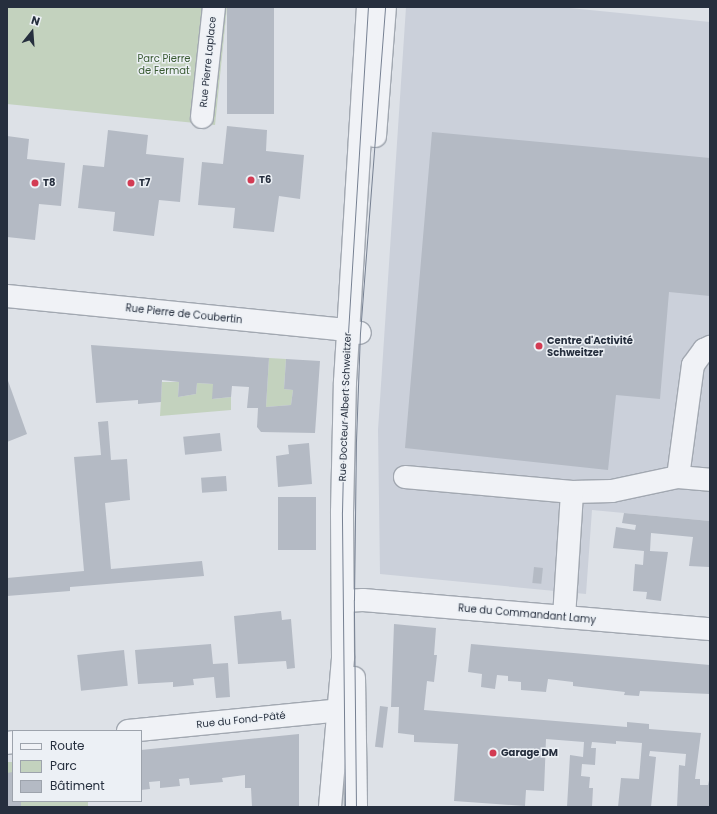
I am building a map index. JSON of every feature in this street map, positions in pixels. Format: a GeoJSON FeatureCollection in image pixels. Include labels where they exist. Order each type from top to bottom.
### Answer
{"type":"FeatureCollection","features":[{"type":"Feature","properties":{"kind":"street","name":"Rue Pierre Laplace"},"geometry":{"type":"LineString","coordinates":[[202,117],[214,7]]}},
{"type":"Feature","properties":{"kind":"street","name":"Rue Docteur Albert Schweitzer"},"geometry":{"type":"LineString","coordinates":[[356,807],[343,657],[348,601],[342,512],[354,332],[368,7]]}},
{"type":"Feature","properties":{"kind":"street","name":"Rue Docteur Albert Schweitzer"},"geometry":{"type":"LineString","coordinates":[[354,332],[385,7]]}},
{"type":"Feature","properties":{"kind":"street","name":"Rue Pierre de Coubertin"},"geometry":{"type":"LineString","coordinates":[[7,296],[354,332]]}},
{"type":"Feature","properties":{"kind":"street"},"geometry":{"type":"LineString","coordinates":[[678,477],[693,365],[704,350],[710,347]]}},
{"type":"Feature","properties":{"kind":"street"},"geometry":{"type":"LineString","coordinates":[[405,477],[572,492],[612,491],[678,477],[710,480]]}},
{"type":"Feature","properties":{"kind":"street"},"geometry":{"type":"LineString","coordinates":[[564,617],[572,492]]}},
{"type":"Feature","properties":{"kind":"street","name":"Rue du Commandant Lamy"},"geometry":{"type":"LineString","coordinates":[[348,601],[710,629]]}},
{"type":"Feature","properties":{"kind":"street","name":"Rue Docteur Albert Schweitzer"},"geometry":{"type":"LineString","coordinates":[[330,807],[347,710]]}},
{"type":"Feature","properties":{"kind":"street","name":"Rue du Fond-Pâté"},"geometry":{"type":"LineString","coordinates":[[138,730],[347,710]]}},
{"type":"Feature","properties":{"kind":"shaded area"},"geometry":{"type":"Polygon","coordinates":[[[406,7],[560,7],[710,22],[710,521],[592,510],[586,594],[380,574],[378,430],[406,7]]]}},
{"type":"Feature","properties":{"kind":"green space","name":"Parc Pierre de Fermat"},"geometry":{"type":"Polygon","coordinates":[[[7,7],[227,7],[215,125],[7,104],[7,7]]]}},
{"type":"Feature","properties":{"kind":"green space"},"geometry":{"type":"Polygon","coordinates":[[[269,358],[286,359],[284,389],[293,390],[291,405],[266,407],[269,358]]]}},
{"type":"Feature","properties":{"kind":"green space"},"geometry":{"type":"Polygon","coordinates":[[[162,382],[179,382],[178,397],[196,394],[197,383],[213,384],[213,399],[231,397],[231,410],[160,416],[162,382]]]}},
{"type":"Feature","properties":{"kind":"green space"},"geometry":{"type":"Polygon","coordinates":[[[7,762],[12,762],[12,802],[88,802],[88,807],[7,807],[7,762]]]}},
{"type":"Feature","properties":{"kind":"building"},"geometry":{"type":"Polygon","coordinates":[[[227,7],[274,7],[274,114],[227,114],[227,7]]]}},
{"type":"Feature","properties":{"kind":"building","name":"T6"},"geometry":{"type":"Polygon","coordinates":[[[227,126],[267,130],[266,151],[304,155],[300,199],[279,196],[274,232],[233,228],[235,208],[198,205],[202,162],[223,164],[227,126]]]}},
{"type":"Feature","properties":{"kind":"building","name":"T7"},"geometry":{"type":"Polygon","coordinates":[[[108,130],[148,135],[146,154],[184,158],[180,202],[159,200],[154,236],[113,231],[115,212],[78,208],[83,165],[104,167],[108,130]]]}},
{"type":"Feature","properties":{"kind":"building","name":"Centre d'Activité Schweitzer"},"geometry":{"type":"Polygon","coordinates":[[[432,132],[710,158],[710,296],[669,292],[660,399],[616,395],[608,470],[405,448],[432,132]]]}},
{"type":"Feature","properties":{"kind":"building","name":"T8"},"geometry":{"type":"Polygon","coordinates":[[[7,136],[29,139],[27,159],[65,163],[61,206],[39,204],[35,240],[7,237],[7,136]]]}},
{"type":"Feature","properties":{"kind":"building"},"geometry":{"type":"Polygon","coordinates":[[[91,345],[269,358],[266,407],[291,405],[293,390],[284,389],[286,359],[320,361],[315,433],[261,432],[257,427],[258,408],[247,408],[249,387],[232,386],[231,397],[212,399],[213,384],[197,383],[196,394],[178,397],[179,382],[162,380],[161,402],[138,404],[138,400],[96,403],[91,345]]]}},
{"type":"Feature","properties":{"kind":"building"},"geometry":{"type":"Polygon","coordinates":[[[7,378],[27,434],[7,442],[7,378]]]}},
{"type":"Feature","properties":{"kind":"building"},"geometry":{"type":"Polygon","coordinates":[[[108,421],[111,460],[127,459],[130,500],[105,503],[111,569],[202,561],[204,576],[70,587],[70,591],[7,596],[7,578],[84,571],[74,457],[101,455],[98,422],[108,421]]]}},
{"type":"Feature","properties":{"kind":"building"},"geometry":{"type":"Polygon","coordinates":[[[220,433],[222,451],[185,455],[183,437],[220,433]]]}},
{"type":"Feature","properties":{"kind":"building"},"geometry":{"type":"Polygon","coordinates":[[[309,443],[312,484],[278,487],[276,456],[289,454],[288,445],[309,443]]]}},
{"type":"Feature","properties":{"kind":"building"},"geometry":{"type":"Polygon","coordinates":[[[226,476],[227,491],[202,493],[201,478],[226,476]]]}},
{"type":"Feature","properties":{"kind":"building"},"geometry":{"type":"Polygon","coordinates":[[[278,497],[316,497],[316,550],[278,550],[278,497]]]}},
{"type":"Feature","properties":{"kind":"building"},"geometry":{"type":"Polygon","coordinates":[[[624,513],[710,521],[709,567],[689,566],[693,537],[651,533],[650,551],[668,552],[661,601],[646,599],[647,592],[633,591],[635,564],[643,565],[644,551],[613,548],[616,527],[635,530],[636,525],[622,523],[624,513]]]}},
{"type":"Feature","properties":{"kind":"building"},"geometry":{"type":"Polygon","coordinates":[[[534,567],[543,568],[541,584],[532,583],[534,567]]]}},
{"type":"Feature","properties":{"kind":"building"},"geometry":{"type":"Polygon","coordinates":[[[281,611],[282,620],[291,619],[295,668],[287,669],[286,661],[238,664],[234,616],[281,611]]]}},
{"type":"Feature","properties":{"kind":"building"},"geometry":{"type":"Polygon","coordinates":[[[394,624],[436,628],[434,655],[437,655],[434,682],[427,681],[424,710],[627,727],[627,722],[649,724],[649,729],[701,733],[695,779],[700,779],[700,785],[708,785],[710,776],[710,807],[677,807],[679,765],[685,766],[686,754],[650,751],[649,756],[656,757],[651,807],[618,807],[621,778],[639,779],[642,743],[616,741],[616,744],[592,742],[591,748],[596,748],[595,765],[582,764],[581,776],[590,777],[589,788],[593,788],[592,807],[567,807],[570,755],[583,757],[584,742],[546,739],[544,791],[526,790],[525,806],[454,801],[458,744],[414,742],[414,735],[398,733],[399,707],[391,707],[394,624]]]}},
{"type":"Feature","properties":{"kind":"building"},"geometry":{"type":"Polygon","coordinates":[[[211,644],[213,664],[228,663],[230,697],[216,698],[214,677],[193,679],[194,685],[173,687],[173,682],[138,684],[135,650],[211,644]]]}},
{"type":"Feature","properties":{"kind":"building"},"geometry":{"type":"Polygon","coordinates":[[[471,644],[710,665],[710,694],[640,691],[639,696],[624,695],[625,692],[573,686],[573,682],[548,679],[546,692],[521,690],[521,682],[508,681],[508,676],[497,675],[495,689],[481,687],[482,674],[468,672],[471,644]]]}},
{"type":"Feature","properties":{"kind":"building"},"geometry":{"type":"Polygon","coordinates":[[[124,650],[128,686],[81,691],[77,655],[124,650]]]}},
{"type":"Feature","properties":{"kind":"building"},"geometry":{"type":"Polygon","coordinates":[[[380,706],[388,707],[383,748],[375,747],[380,706]]]}},
{"type":"Feature","properties":{"kind":"building"},"geometry":{"type":"Polygon","coordinates":[[[299,734],[299,807],[252,807],[251,788],[245,788],[245,775],[222,778],[223,782],[190,785],[189,778],[179,779],[180,786],[160,788],[160,781],[149,782],[150,789],[142,790],[142,750],[299,734]]]}},
{"type":"Feature","properties":{"kind":"building"},"geometry":{"type":"Polygon","coordinates":[[[12,772],[12,802],[21,802],[21,807],[7,807],[7,773],[12,772]]]}},
{"type":"Feature","properties":{"kind":"tram line"},"geometry":{"type":"LineString","coordinates":[[345,807],[342,512],[345,382],[368,7]]}},
{"type":"Feature","properties":{"kind":"tram line"},"geometry":{"type":"LineString","coordinates":[[356,807],[354,600],[356,441],[360,333],[385,7]]}},
{"type":"Feature","properties":{"kind":"place","name":"T6"},"geometry":{"type":"Point","coordinates":[251,180]}},
{"type":"Feature","properties":{"kind":"place","name":"T8"},"geometry":{"type":"Point","coordinates":[35,183]}},
{"type":"Feature","properties":{"kind":"place","name":"T7"},"geometry":{"type":"Point","coordinates":[131,183]}},
{"type":"Feature","properties":{"kind":"place","name":"Centre d'Activité Schweitzer"},"geometry":{"type":"Point","coordinates":[539,346]}},
{"type":"Feature","properties":{"kind":"place","name":"Garage DM"},"geometry":{"type":"Point","coordinates":[493,753]}}]}
